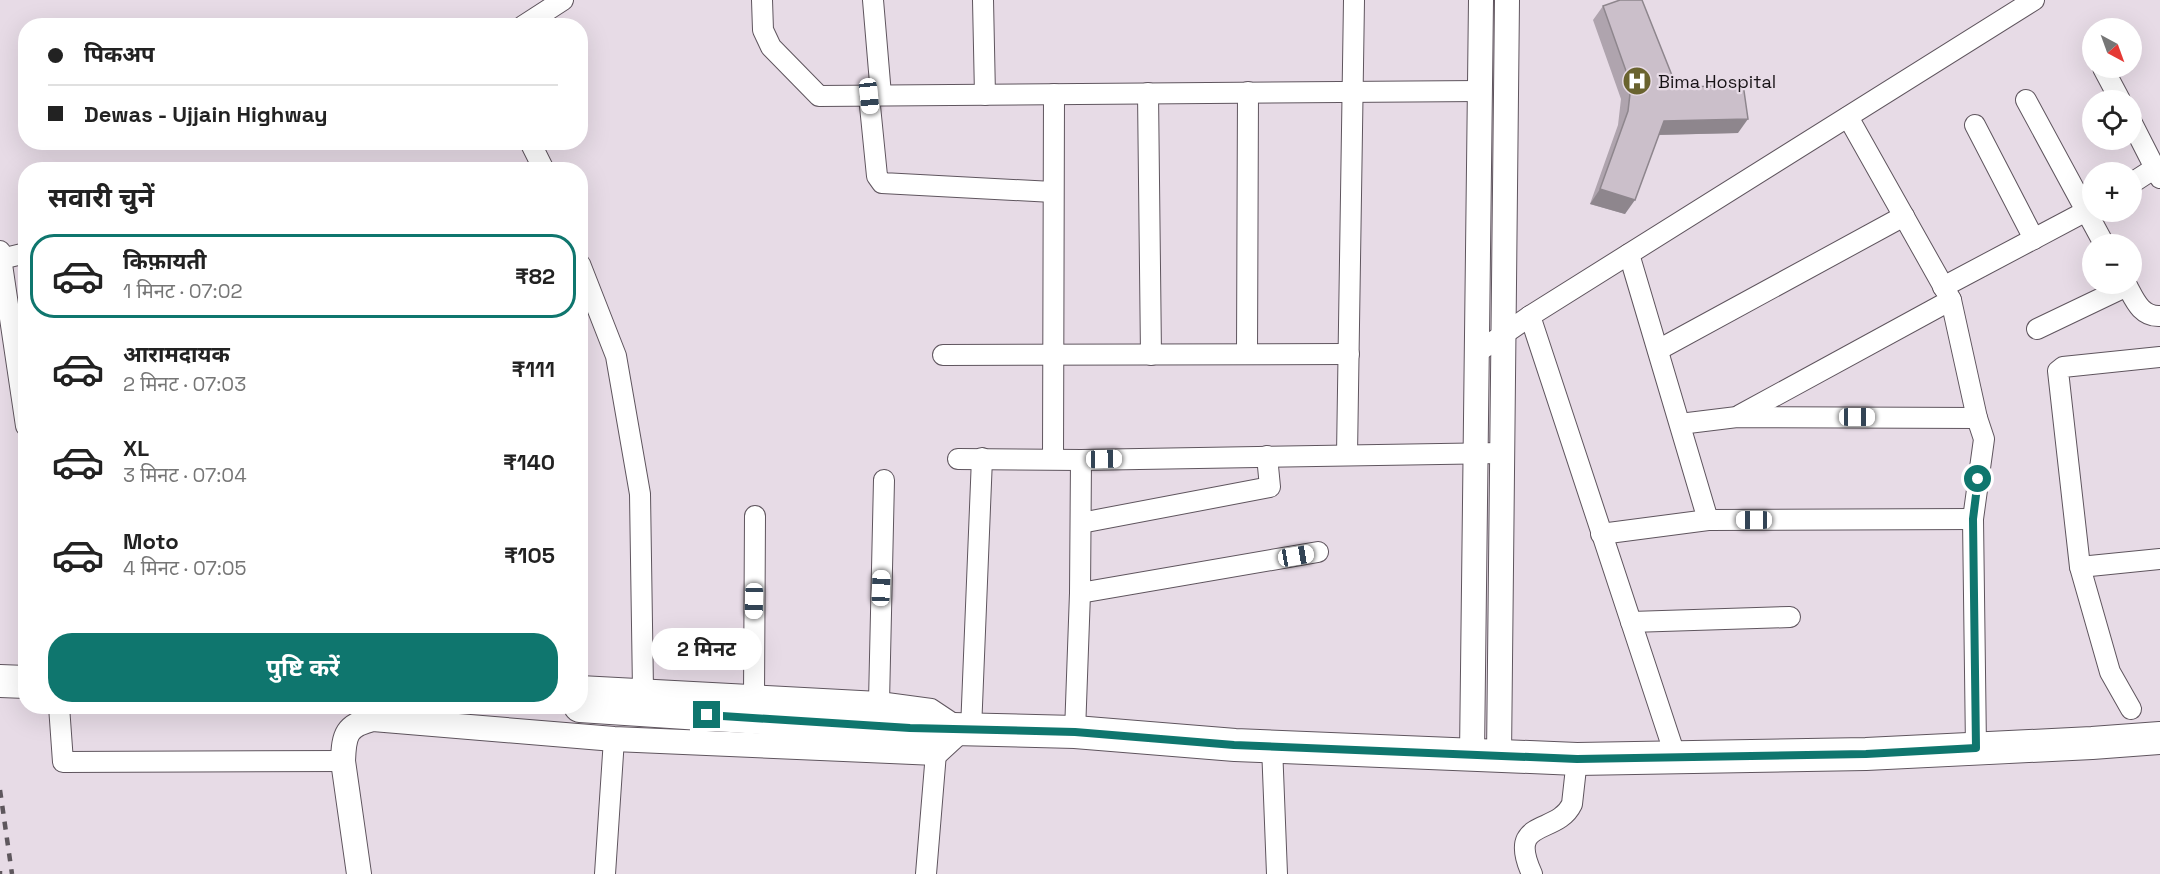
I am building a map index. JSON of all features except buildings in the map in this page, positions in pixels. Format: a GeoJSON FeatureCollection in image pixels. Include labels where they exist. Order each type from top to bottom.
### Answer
{"type":"FeatureCollection","features":[{"type":"Feature","properties":{"kind":"main road"},"geometry":{"type":"LineString","coordinates":[[0,681],[18,682]]}},
{"type":"Feature","properties":{"kind":"main road"},"geometry":{"type":"LineString","coordinates":[[588,707],[910,728],[1075,732],[1272,746],[1577,759],[1866,754],[2150,739]]}},
{"type":"Feature","properties":{"kind":"street"},"geometry":{"type":"LineString","coordinates":[[535,18],[563,0]]}},
{"type":"Feature","properties":{"kind":"street"},"geometry":{"type":"LineString","coordinates":[[762,0],[763,30],[771,47],[819,96],[1506,90]]}},
{"type":"Feature","properties":{"kind":"street"},"geometry":{"type":"LineString","coordinates":[[873,0],[877,176],[882,183],[1053,192]]}},
{"type":"Feature","properties":{"kind":"street"},"geometry":{"type":"LineString","coordinates":[[983,0],[985,95]]}},
{"type":"Feature","properties":{"kind":"street"},"geometry":{"type":"LineString","coordinates":[[1347,455],[1354,0]]}},
{"type":"Feature","properties":{"kind":"street"},"geometry":{"type":"LineString","coordinates":[[1481,0],[1477,453],[1485,756]]}},
{"type":"Feature","properties":{"kind":"street"},"geometry":{"type":"LineString","coordinates":[[1485,756],[1503,453],[1507,0]]}},
{"type":"Feature","properties":{"kind":"street"},"geometry":{"type":"LineString","coordinates":[[1478,352],[1530,316],[1848,117],[2008,7],[2034,0]]}},
{"type":"Feature","properties":{"kind":"street"},"geometry":{"type":"LineString","coordinates":[[1247,354],[1248,92]]}},
{"type":"Feature","properties":{"kind":"street"},"geometry":{"type":"LineString","coordinates":[[1148,93],[1151,355]]}},
{"type":"Feature","properties":{"kind":"street"},"geometry":{"type":"LineString","coordinates":[[1053,458],[1054,94]]}},
{"type":"Feature","properties":{"kind":"street"},"geometry":{"type":"LineString","coordinates":[[2026,100],[2082,198]]}},
{"type":"Feature","properties":{"kind":"street"},"geometry":{"type":"LineString","coordinates":[[1848,117],[1947,293],[1984,440],[1973,519],[1976,748]]}},
{"type":"Feature","properties":{"kind":"street"},"geometry":{"type":"LineString","coordinates":[[1975,125],[2034,239]]}},
{"type":"Feature","properties":{"kind":"street"},"geometry":{"type":"LineString","coordinates":[[2142,141],[2158,171],[2142,178]]}},
{"type":"Feature","properties":{"kind":"street"},"geometry":{"type":"LineString","coordinates":[[1737,417],[2034,239],[2082,214]]}},
{"type":"Feature","properties":{"kind":"street"},"geometry":{"type":"LineString","coordinates":[[1658,350],[1904,216]]}},
{"type":"Feature","properties":{"kind":"street"},"geometry":{"type":"LineString","coordinates":[[18,254],[1,255],[18,371]]}},
{"type":"Feature","properties":{"kind":"street"},"geometry":{"type":"LineString","coordinates":[[1629,254],[1708,520]]}},
{"type":"Feature","properties":{"kind":"street"},"geometry":{"type":"LineString","coordinates":[[588,284],[616,356],[640,494],[643,690]]}},
{"type":"Feature","properties":{"kind":"street"},"geometry":{"type":"LineString","coordinates":[[2037,328],[2108,294]]}},
{"type":"Feature","properties":{"kind":"street"},"geometry":{"type":"LineString","coordinates":[[2132,294],[2138,306],[2146,314],[2160,316]]}},
{"type":"Feature","properties":{"kind":"street"},"geometry":{"type":"LineString","coordinates":[[1530,316],[1676,758]]}},
{"type":"Feature","properties":{"kind":"street"},"geometry":{"type":"LineString","coordinates":[[943,354],[1349,354]]}},
{"type":"Feature","properties":{"kind":"street"},"geometry":{"type":"LineString","coordinates":[[2131,709],[2110,672],[2080,567],[2058,371],[2063,367],[2160,361]]}},
{"type":"Feature","properties":{"kind":"street"},"geometry":{"type":"LineString","coordinates":[[1680,424],[1737,417],[1977,418]]}},
{"type":"Feature","properties":{"kind":"street"},"geometry":{"type":"LineString","coordinates":[[958,459],[1081,460],[1503,453]]}},
{"type":"Feature","properties":{"kind":"street"},"geometry":{"type":"LineString","coordinates":[[1081,523],[1270,487],[1267,456]]}},
{"type":"Feature","properties":{"kind":"street"},"geometry":{"type":"LineString","coordinates":[[359,874],[343,760],[344,746],[347,734],[356,724],[373,719],[614,739],[936,753],[967,729],[982,458]]}},
{"type":"Feature","properties":{"kind":"street"},"geometry":{"type":"LineString","coordinates":[[1075,732],[1080,593],[1081,460]]}},
{"type":"Feature","properties":{"kind":"street"},"geometry":{"type":"LineString","coordinates":[[879,702],[884,480]]}},
{"type":"Feature","properties":{"kind":"street"},"geometry":{"type":"LineString","coordinates":[[754,696],[755,516]]}},
{"type":"Feature","properties":{"kind":"street"},"geometry":{"type":"LineString","coordinates":[[1601,534],[1708,520],[1973,519]]}},
{"type":"Feature","properties":{"kind":"street"},"geometry":{"type":"LineString","coordinates":[[1080,593],[1318,552]]}},
{"type":"Feature","properties":{"kind":"street"},"geometry":{"type":"LineString","coordinates":[[2080,567],[2160,559]]}},
{"type":"Feature","properties":{"kind":"street"},"geometry":{"type":"LineString","coordinates":[[1630,622],[1790,617]]}},
{"type":"Feature","properties":{"kind":"street"},"geometry":{"type":"LineString","coordinates":[[588,687],[879,702],[931,709],[967,729]]}},
{"type":"Feature","properties":{"kind":"street"},"geometry":{"type":"LineString","coordinates":[[60,714],[63,762],[343,760]]}},
{"type":"Feature","properties":{"kind":"street"},"geometry":{"type":"LineString","coordinates":[[604,874],[614,739]]}},
{"type":"Feature","properties":{"kind":"street"},"geometry":{"type":"LineString","coordinates":[[1272,746],[1277,874]]}},
{"type":"Feature","properties":{"kind":"street"},"geometry":{"type":"LineString","coordinates":[[926,874],[936,753]]}},
{"type":"Feature","properties":{"kind":"street"},"geometry":{"type":"LineString","coordinates":[[1532,874],[1526,860],[1524,848],[1526,841],[1533,832],[1569,810],[1572,804],[1577,759]]}},
{"type":"Feature","properties":{"kind":"railway"},"geometry":{"type":"LineString","coordinates":[[0,790],[12,874]]}},
{"type":"Feature","properties":{"kind":"place","name":"Bima Hospital"},"geometry":{"type":"Point","coordinates":[1637,81]}},
{"type":"Feature","properties":{"kind":"route"},"geometry":{"type":"LineString","coordinates":[[707,715],[910,728],[1075,732],[1234,745],[1577,759],[1866,754],[1976,748],[1973,519],[1978,479]]}}]}
